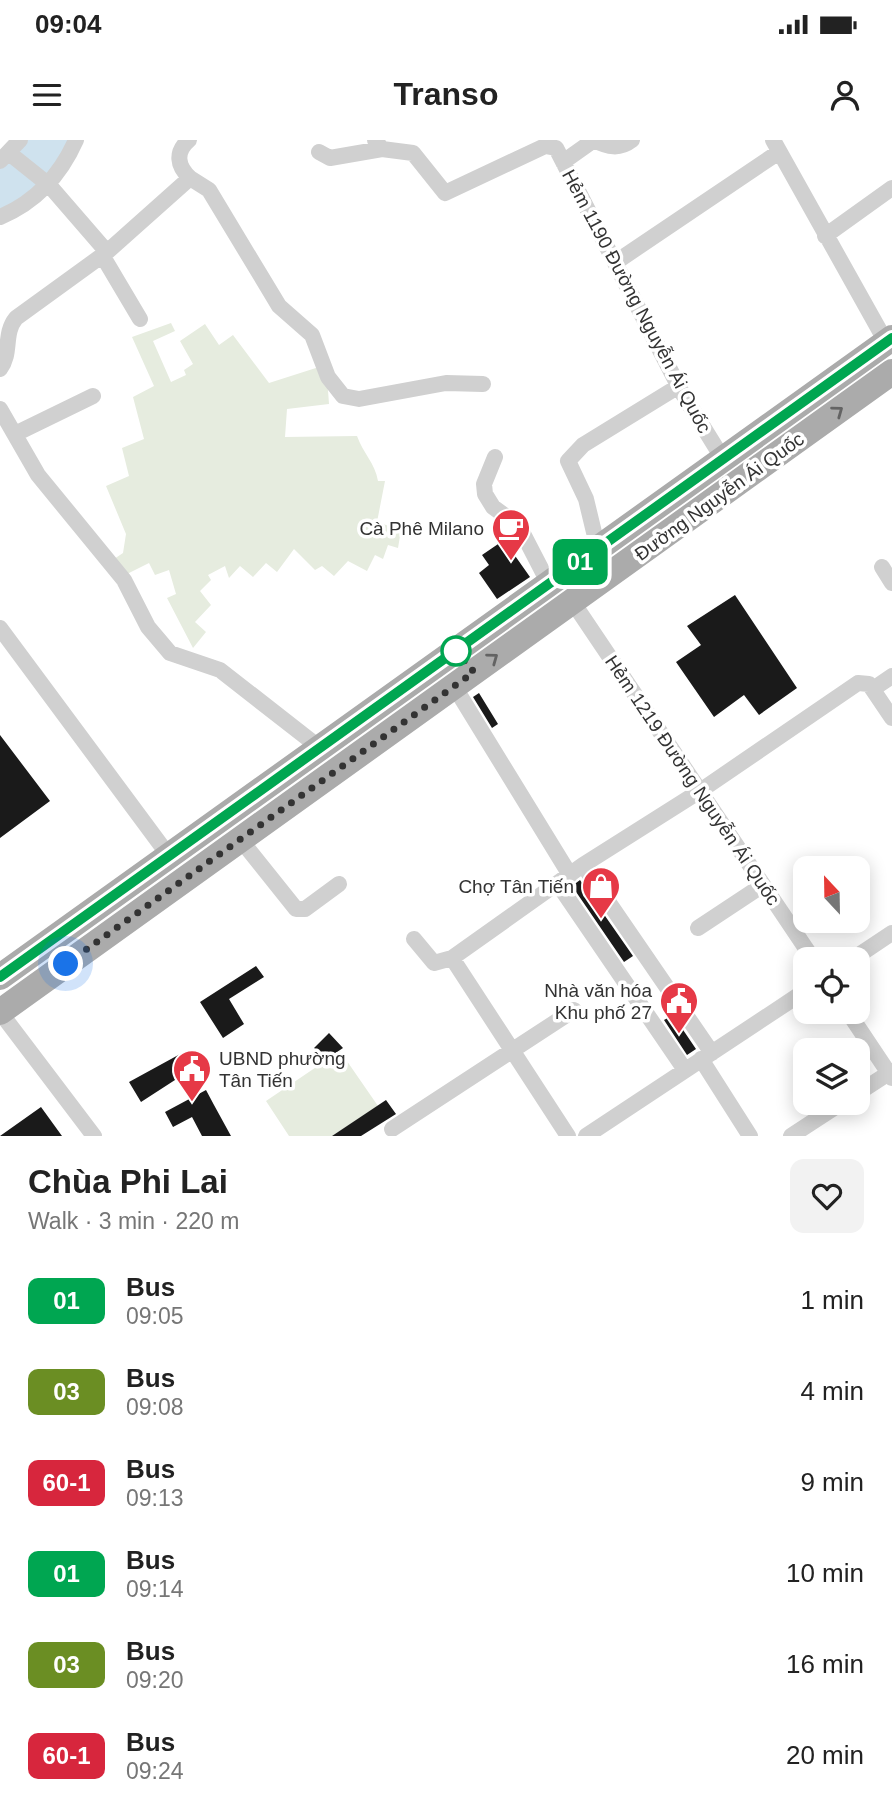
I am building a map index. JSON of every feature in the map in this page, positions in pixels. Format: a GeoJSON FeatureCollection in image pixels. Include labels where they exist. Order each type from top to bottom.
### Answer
{"type":"FeatureCollection","features":[{"type":"Feature","properties":{"kind":"main road","name":"Đường Nguyễn Ái Quốc"},"geometry":{"type":"LineString","coordinates":[[0,977],[889,340]]}},
{"type":"Feature","properties":{"kind":"main road","name":"Đường Nguyễn Ái Quốc"},"geometry":{"type":"LineString","coordinates":[[0,1012],[892,372]]}},
{"type":"Feature","properties":{"kind":"street"},"geometry":{"type":"LineString","coordinates":[[19,140],[4,157],[49,185],[104,253],[140,319]]}},
{"type":"Feature","properties":{"kind":"street"},"geometry":{"type":"LineString","coordinates":[[0,217],[17,210],[49,185],[76,140]]}},
{"type":"Feature","properties":{"kind":"street"},"geometry":{"type":"LineString","coordinates":[[189,140],[180,148],[178,158],[182,171],[209,190],[279,306],[312,335],[328,377],[343,396],[359,399],[446,383],[483,384]]}},
{"type":"Feature","properties":{"kind":"street"},"geometry":{"type":"LineString","coordinates":[[567,152],[594,140],[608,147],[626,145],[632,140]]}},
{"type":"Feature","properties":{"kind":"street"},"geometry":{"type":"LineString","coordinates":[[319,152],[330,158],[378,144]]}},
{"type":"Feature","properties":{"kind":"street","name":"Hẻm 1190 Đường Nguyễn Ái Quốc"},"geometry":{"type":"LineString","coordinates":[[378,144],[413,153],[445,193],[549,145],[567,152],[616,262],[679,386],[723,459]]}},
{"type":"Feature","properties":{"kind":"street"},"geometry":{"type":"LineString","coordinates":[[616,262],[776,146],[825,236],[889,340]]}},
{"type":"Feature","properties":{"kind":"street"},"geometry":{"type":"LineString","coordinates":[[0,369],[6,358],[8,328],[16,318],[104,253],[190,178]]}},
{"type":"Feature","properties":{"kind":"street"},"geometry":{"type":"LineString","coordinates":[[825,236],[892,188]]}},
{"type":"Feature","properties":{"kind":"street"},"geometry":{"type":"LineString","coordinates":[[598,549],[586,499],[568,461],[583,445],[679,386]]}},
{"type":"Feature","properties":{"kind":"street"},"geometry":{"type":"LineString","coordinates":[[93,396],[5,422],[37,475],[124,580],[148,627],[170,653],[220,670],[320,748]]}},
{"type":"Feature","properties":{"kind":"street"},"geometry":{"type":"LineString","coordinates":[[495,457],[484,484],[485,494],[493,508],[519,526],[550,584]]}},
{"type":"Feature","properties":{"kind":"street"},"geometry":{"type":"LineString","coordinates":[[882,567],[892,583]]}},
{"type":"Feature","properties":{"kind":"street","name":"Hẻm 1219 Đường Nguyễn Ái Quốc"},"geometry":{"type":"LineString","coordinates":[[572,601],[805,947]]}},
{"type":"Feature","properties":{"kind":"street"},"geometry":{"type":"LineString","coordinates":[[0,628],[169,856]]}},
{"type":"Feature","properties":{"kind":"street"},"geometry":{"type":"LineString","coordinates":[[873,689],[892,676]]}},
{"type":"Feature","properties":{"kind":"street"},"geometry":{"type":"LineString","coordinates":[[414,939],[434,963],[452,958],[570,875],[700,792],[854,685],[864,682],[873,689],[892,718]]}},
{"type":"Feature","properties":{"kind":"street"},"geometry":{"type":"LineString","coordinates":[[454,686],[685,1069]]}},
{"type":"Feature","properties":{"kind":"street"},"geometry":{"type":"LineString","coordinates":[[240,839],[296,909],[305,909],[339,884]]}},
{"type":"Feature","properties":{"kind":"street"},"geometry":{"type":"LineString","coordinates":[[570,875],[706,1056],[750,1136]]}},
{"type":"Feature","properties":{"kind":"street"},"geometry":{"type":"LineString","coordinates":[[698,928],[763,885]]}},
{"type":"Feature","properties":{"kind":"street"},"geometry":{"type":"LineString","coordinates":[[870,948],[892,933]]}},
{"type":"Feature","properties":{"kind":"street"},"geometry":{"type":"LineString","coordinates":[[452,958],[568,1136]]}},
{"type":"Feature","properties":{"kind":"street"},"geometry":{"type":"LineString","coordinates":[[586,1136],[793,999]]}},
{"type":"Feature","properties":{"kind":"street"},"geometry":{"type":"LineString","coordinates":[[392,1129],[574,1010]]}},
{"type":"Feature","properties":{"kind":"street"},"geometry":{"type":"LineString","coordinates":[[0,1012],[94,1136]]}},
{"type":"Feature","properties":{"kind":"street"},"geometry":{"type":"LineString","coordinates":[[856,1024],[891,1074],[870,1086]]}},
{"type":"Feature","properties":{"kind":"street"},"geometry":{"type":"LineString","coordinates":[[792,1136],[824,1115]]}},
{"type":"Feature","properties":{"kind":"shaded area"},"geometry":{"type":"Polygon","coordinates":[[[171,323],[175,331],[153,341],[171,382],[186,375],[184,370],[193,364],[180,341],[205,324],[219,345],[233,335],[269,383],[319,367],[328,390],[329,404],[287,409],[285,437],[357,436],[378,481],[385,481],[377,522],[401,530],[398,548],[388,545],[383,559],[375,555],[367,571],[348,561],[334,576],[322,566],[315,570],[294,549],[277,572],[266,563],[253,577],[240,566],[229,578],[225,566],[208,575],[211,580],[200,591],[211,605],[195,622],[206,632],[193,648],[167,598],[176,594],[169,570],[155,575],[149,563],[127,574],[114,559],[123,553],[126,534],[106,486],[129,476],[122,448],[144,439],[133,397],[154,386],[132,337],[171,323]]]}},
{"type":"Feature","properties":{"kind":"shaded area"},"geometry":{"type":"Polygon","coordinates":[[[340,1051],[378,1106],[332,1136],[289,1136],[266,1101],[340,1051]]]}},
{"type":"Feature","properties":{"kind":"water"},"geometry":{"type":"Polygon","coordinates":[[[26,140],[70,140],[41,185],[0,211],[0,168],[26,140]]]}},
{"type":"Feature","properties":{"kind":"building"},"geometry":{"type":"Polygon","coordinates":[[[504,540],[530,577],[497,599],[479,573],[489,565],[482,555],[504,540]]]}},
{"type":"Feature","properties":{"kind":"building"},"geometry":{"type":"Polygon","coordinates":[[[735,595],[797,688],[759,715],[744,695],[714,717],[676,662],[701,645],[687,626],[735,595]]]}},
{"type":"Feature","properties":{"kind":"building"},"geometry":{"type":"Polygon","coordinates":[[[479,693],[498,724],[492,728],[473,697],[479,693]]]}},
{"type":"Feature","properties":{"kind":"building"},"geometry":{"type":"Polygon","coordinates":[[[0,735],[50,801],[0,838],[0,735]]]}},
{"type":"Feature","properties":{"kind":"building"},"geometry":{"type":"Polygon","coordinates":[[[580,880],[633,956],[624,962],[572,886],[580,880]]]}},
{"type":"Feature","properties":{"kind":"building"},"geometry":{"type":"Polygon","coordinates":[[[256,966],[264,977],[229,999],[244,1024],[223,1038],[200,1002],[256,966]]]}},
{"type":"Feature","properties":{"kind":"building"},"geometry":{"type":"Polygon","coordinates":[[[673,1015],[696,1049],[687,1055],[664,1020],[673,1015]]]}},
{"type":"Feature","properties":{"kind":"building"},"geometry":{"type":"Polygon","coordinates":[[[329,1033],[343,1048],[325,1060],[314,1048],[329,1033]]]}},
{"type":"Feature","properties":{"kind":"building"},"geometry":{"type":"Polygon","coordinates":[[[182,1053],[192,1069],[141,1102],[129,1082],[182,1053]]]}},
{"type":"Feature","properties":{"kind":"building"},"geometry":{"type":"Polygon","coordinates":[[[206,1090],[231,1136],[202,1136],[192,1117],[173,1127],[165,1112],[206,1090]]]}},
{"type":"Feature","properties":{"kind":"building"},"geometry":{"type":"Polygon","coordinates":[[[386,1100],[396,1114],[361,1136],[332,1136],[386,1100]]]}},
{"type":"Feature","properties":{"kind":"building"},"geometry":{"type":"Polygon","coordinates":[[[41,1107],[62,1136],[0,1136],[41,1107]]]}},
{"type":"Feature","properties":{"kind":"bus line","name":"01"},"geometry":{"type":"LineString","coordinates":[[0,977],[892,338]]}},
{"type":"Feature","properties":{"kind":"place","name":"Cà Phê Milano"},"geometry":{"type":"Point","coordinates":[511,562]}},
{"type":"Feature","properties":{"kind":"place","name":"Chợ Tân Tiến"},"geometry":{"type":"Point","coordinates":[601,920]}},
{"type":"Feature","properties":{"kind":"place","name":"Nhà văn hóa Khu phố 27"},"geometry":{"type":"Point","coordinates":[679,1035]}},
{"type":"Feature","properties":{"kind":"place","name":"UBND phường Tân Tiến"},"geometry":{"type":"Point","coordinates":[192,1103]}},
{"type":"Feature","properties":{"kind":"route"},"geometry":{"type":"LineString","coordinates":[[66,964],[474,672],[456,651]]}}]}
